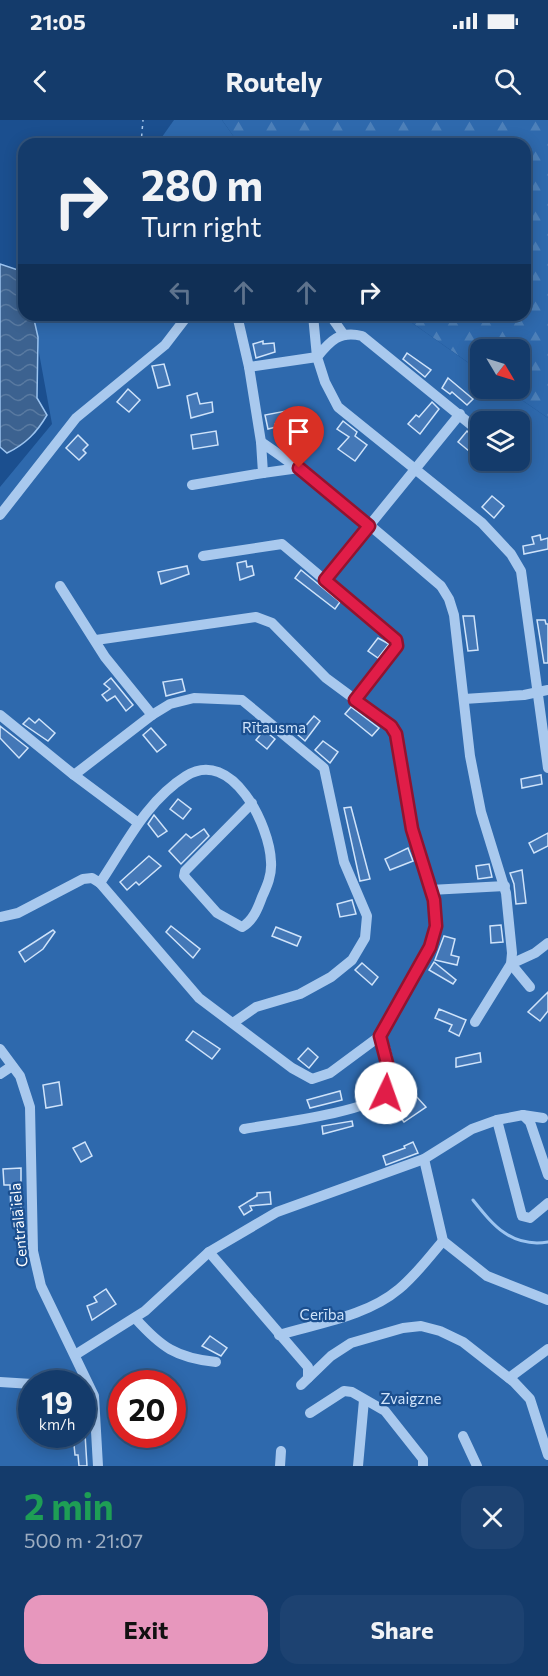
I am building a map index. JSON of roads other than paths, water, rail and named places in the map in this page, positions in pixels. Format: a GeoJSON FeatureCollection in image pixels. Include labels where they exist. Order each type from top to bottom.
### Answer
{"type":"FeatureCollection","features":[{"type":"Feature","properties":{"kind":"street"},"geometry":{"type":"LineString","coordinates":[[0,515],[76,418],[165,345],[183,321]]}},
{"type":"Feature","properties":{"kind":"street"},"geometry":{"type":"LineString","coordinates":[[238,321],[249,367],[261,442],[263,473]]}},
{"type":"Feature","properties":{"kind":"street"},"geometry":{"type":"LineString","coordinates":[[314,321],[317,357],[325,382],[338,407],[482,524],[511,554],[521,571],[543,691],[548,768]]}},
{"type":"Feature","properties":{"kind":"street"},"geometry":{"type":"LineString","coordinates":[[334,321],[344,335]]}},
{"type":"Feature","properties":{"kind":"street"},"geometry":{"type":"LineString","coordinates":[[249,367],[317,357],[335,336],[352,333],[362,336],[470,423]]}},
{"type":"Feature","properties":{"kind":"street"},"geometry":{"type":"LineString","coordinates":[[325,580],[460,414]]}},
{"type":"Feature","properties":{"kind":"street"},"geometry":{"type":"LineString","coordinates":[[261,442],[299,468],[441,586],[449,599],[470,756],[480,812],[505,886],[512,953],[511,964],[475,1022]]}},
{"type":"Feature","properties":{"kind":"street"},"geometry":{"type":"LineString","coordinates":[[192,485],[299,468]]}},
{"type":"Feature","properties":{"kind":"street"},"geometry":{"type":"LineString","coordinates":[[203,556],[282,544],[396,640],[398,644],[355,700]]}},
{"type":"Feature","properties":{"kind":"street"},"geometry":{"type":"LineString","coordinates":[[60,586],[105,657],[152,715]]}},
{"type":"Feature","properties":{"kind":"street"},"geometry":{"type":"LineString","coordinates":[[0,917],[18,913],[83,879],[92,878],[100,883],[199,998],[292,1068],[312,1079],[330,1073],[380,1036],[430,947],[436,926],[430,890],[412,829],[396,734],[391,726],[326,678],[264,619],[256,617],[96,640]]}},
{"type":"Feature","properties":{"kind":"street"},"geometry":{"type":"LineString","coordinates":[[464,699],[543,691]]}},
{"type":"Feature","properties":{"kind":"street"},"geometry":{"type":"LineString","coordinates":[[74,775],[152,715],[171,704],[194,698],[242,700],[324,768],[344,862],[367,915],[361,949],[344,968],[300,994],[256,1007],[233,1023]]}},
{"type":"Feature","properties":{"kind":"street"},"geometry":{"type":"LineString","coordinates":[[0,716],[137,822]]}},
{"type":"Feature","properties":{"kind":"street"},"geometry":{"type":"LineString","coordinates":[[100,883],[137,822],[174,785],[195,771],[209,770],[226,777],[252,803],[270,848],[272,864],[270,879],[256,913],[242,927],[209,906],[184,876],[185,871],[252,803]]}},
{"type":"Feature","properties":{"kind":"street"},"geometry":{"type":"LineString","coordinates":[[430,890],[505,886]]}},
{"type":"Feature","properties":{"kind":"street"},"geometry":{"type":"LineString","coordinates":[[511,964],[535,953],[548,943]]}},
{"type":"Feature","properties":{"kind":"street"},"geometry":{"type":"LineString","coordinates":[[511,964],[530,987]]}},
{"type":"Feature","properties":{"kind":"street"},"geometry":{"type":"LineString","coordinates":[[244,1129],[316,1116],[380,1097],[388,1088],[389,1071],[380,1036]]}},
{"type":"Feature","properties":{"kind":"street","name":"Centrālā iela"},"geometry":{"type":"LineString","coordinates":[[0,1049],[20,1076],[30,1107],[33,1251],[41,1286],[75,1355],[80,1370]]}},
{"type":"Feature","properties":{"kind":"street"},"geometry":{"type":"LineString","coordinates":[[0,1074],[12,1066]]}},
{"type":"Feature","properties":{"kind":"street"},"geometry":{"type":"LineString","coordinates":[[75,1355],[135,1318],[209,1252],[277,1212],[424,1159],[472,1129],[497,1120],[523,1115],[543,1118]]}},
{"type":"Feature","properties":{"kind":"street"},"geometry":{"type":"LineString","coordinates":[[523,1115],[530,1122],[548,1175]]}},
{"type":"Feature","properties":{"kind":"street"},"geometry":{"type":"LineString","coordinates":[[497,1120],[522,1216],[530,1218],[548,1203]]}},
{"type":"Feature","properties":{"kind":"street"},"geometry":{"type":"LineString","coordinates":[[424,1159],[443,1241],[487,1276],[548,1300]]}},
{"type":"Feature","properties":{"kind":"street"},"geometry":{"type":"LineString","coordinates":[[279,1335],[362,1311],[382,1300],[398,1290],[443,1241]]}},
{"type":"Feature","properties":{"kind":"street"},"geometry":{"type":"LineString","coordinates":[[209,1252],[308,1367],[305,1381],[331,1356],[351,1343],[403,1328],[421,1326],[463,1342],[509,1378],[530,1399],[548,1455]]}},
{"type":"Feature","properties":{"kind":"street"},"geometry":{"type":"LineString","coordinates":[[135,1318],[157,1342],[173,1352],[216,1362]]}},
{"type":"Feature","properties":{"kind":"street"},"geometry":{"type":"LineString","coordinates":[[509,1378],[548,1349]]}},
{"type":"Feature","properties":{"kind":"street"},"geometry":{"type":"LineString","coordinates":[[0,1382],[18,1383]]}},
{"type":"Feature","properties":{"kind":"street"},"geometry":{"type":"LineString","coordinates":[[310,1413],[344,1391],[352,1392],[385,1411],[423,1459],[423,1466]]}},
{"type":"Feature","properties":{"kind":"street"},"geometry":{"type":"LineString","coordinates":[[358,1466],[364,1400]]}},
{"type":"Feature","properties":{"kind":"street"},"geometry":{"type":"LineString","coordinates":[[463,1436],[477,1466]]}},
{"type":"Feature","properties":{"kind":"street","name":"Centrālā iela"},"geometry":{"type":"LineString","coordinates":[[95,1448],[98,1466]]}},
{"type":"Feature","properties":{"kind":"street"},"geometry":{"type":"LineString","coordinates":[[280,1466],[281,1451]]}},
{"type":"Feature","properties":{"kind":"water"},"geometry":{"type":"Polygon","coordinates":[[[0,264],[18,270],[18,321],[34,321],[38,337],[37,398],[47,415],[39,427],[20,446],[7,453],[0,447],[0,264]]]}},
{"type":"Feature","properties":{"kind":"waterway"},"geometry":{"type":"LineString","coordinates":[[473,1200],[504,1233],[523,1241],[548,1242]]}},
{"type":"Feature","properties":{"kind":"park label","name":"Rītausma"},"geometry":{"type":"Point","coordinates":[274,728]}},
{"type":"Feature","properties":{"kind":"park label","name":"Cerība"},"geometry":{"type":"Point","coordinates":[322,1315]}},
{"type":"Feature","properties":{"kind":"park label","name":"Zvaigzne"},"geometry":{"type":"Point","coordinates":[411,1399]}}]}
